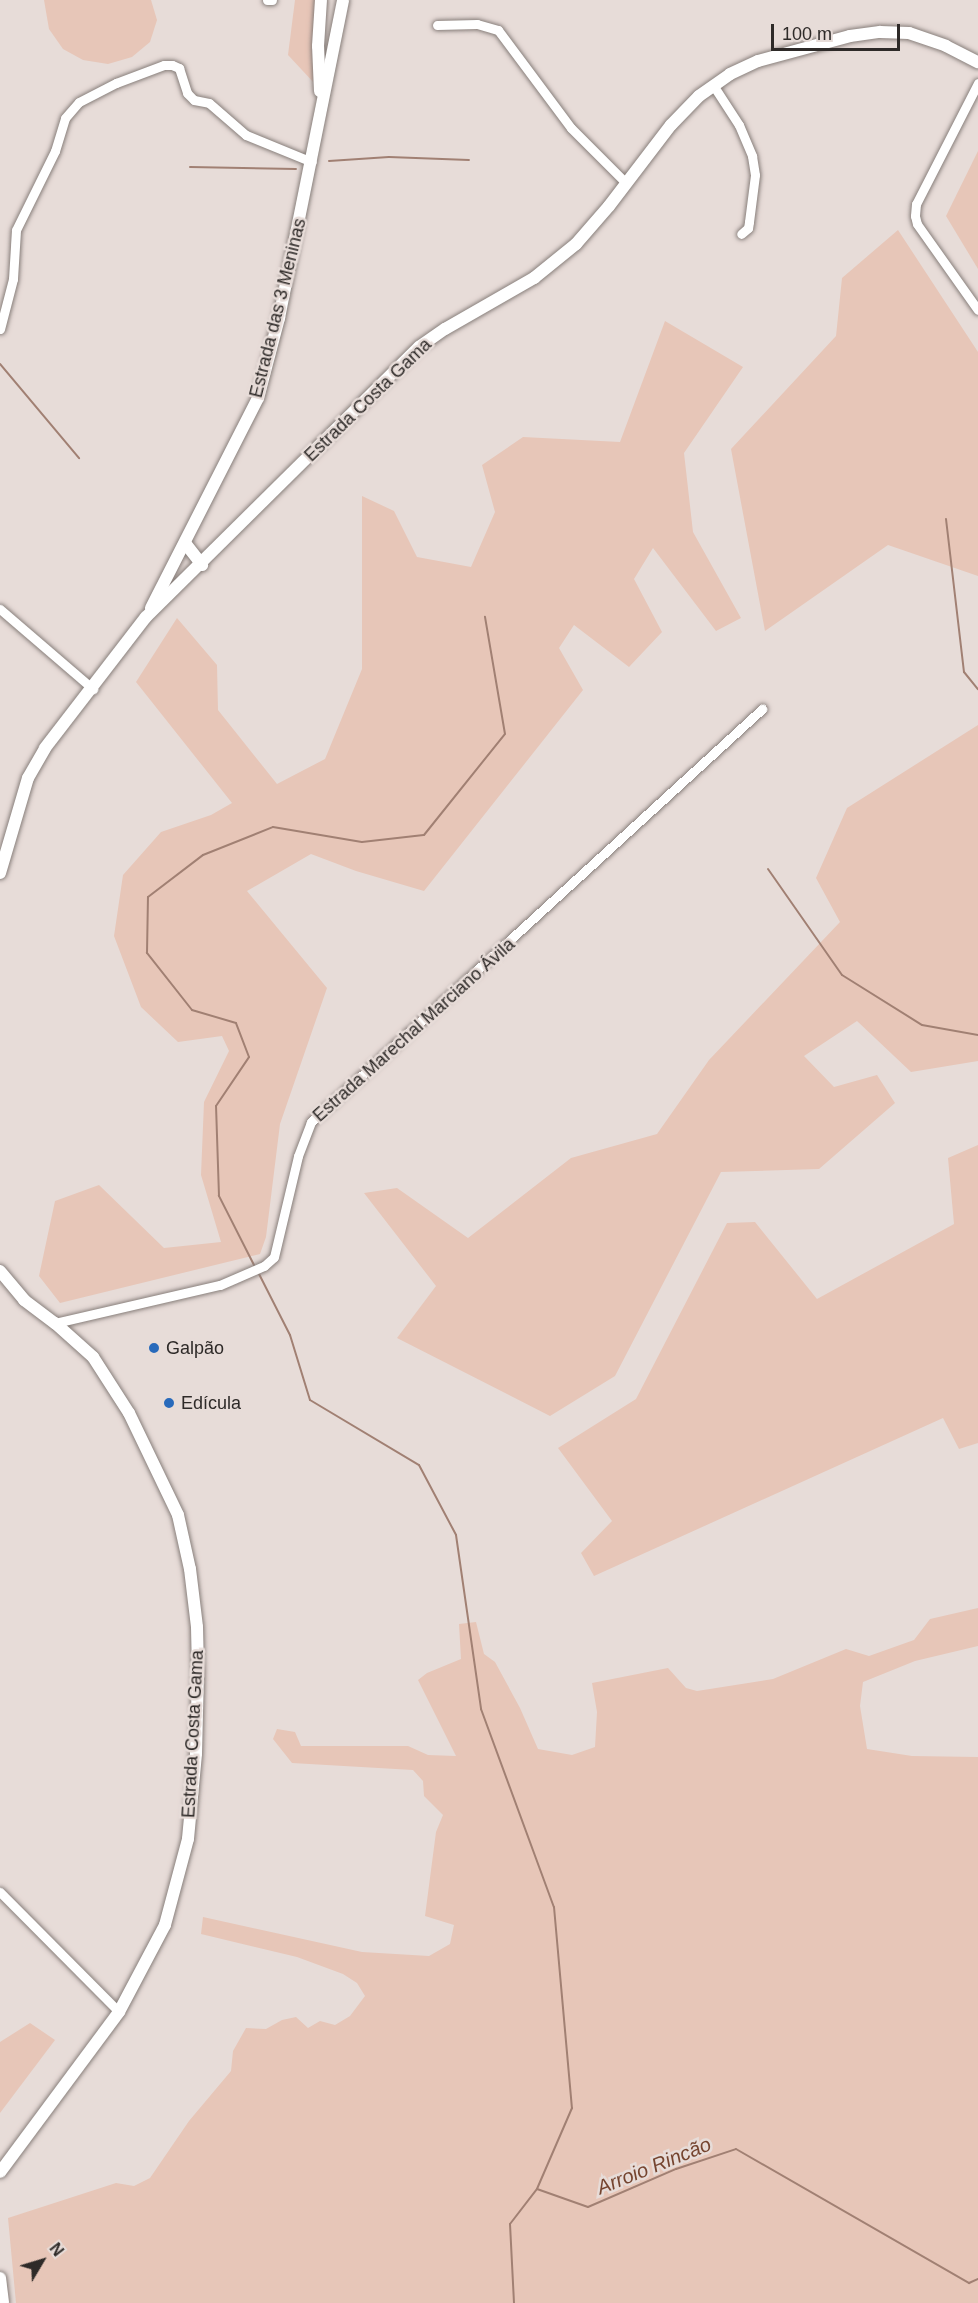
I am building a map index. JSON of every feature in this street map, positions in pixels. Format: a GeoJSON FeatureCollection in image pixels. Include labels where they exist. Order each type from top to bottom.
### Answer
{"type":"FeatureCollection","features":[{"type":"Feature","properties":{"kind":"main road","name":"Estrada das 3 Meninas"},"geometry":{"type":"LineString","coordinates":[[320,119],[318,46],[321,0]]}},
{"type":"Feature","properties":{"kind":"main road","name":"Estrada das 3 Meninas"},"geometry":{"type":"LineString","coordinates":[[146,617],[258,398],[279,318],[343,0]]}},
{"type":"Feature","properties":{"kind":"main road","name":"Estrada Costa Gama"},"geometry":{"type":"LineString","coordinates":[[0,873],[28,778],[45,747],[93,689],[146,617],[202,565],[419,347],[445,328],[534,278],[554,263],[593,225],[671,125],[713,85],[758,61],[850,36],[880,32],[909,33],[946,46],[978,62]]}},
{"type":"Feature","properties":{"kind":"main road"},"geometry":{"type":"LineString","coordinates":[[185,543],[202,565]]}},
{"type":"Feature","properties":{"kind":"main road","name":"Estrada Costa Gama"},"geometry":{"type":"LineString","coordinates":[[0,1271],[24,1300],[55,1323],[93,1358],[112,1384],[178,1515],[189,1569],[197,1627],[198,1719],[188,1839],[165,1924],[119,2012],[0,2172]]}},
{"type":"Feature","properties":{"kind":"main road"},"geometry":{"type":"LineString","coordinates":[[0,2277],[3,2303]]}},
{"type":"Feature","properties":{"kind":"street"},"geometry":{"type":"LineString","coordinates":[[267,0],[272,0]]}},
{"type":"Feature","properties":{"kind":"street"},"geometry":{"type":"LineString","coordinates":[[437,25],[477,24],[498,30],[571,128],[626,183]]}},
{"type":"Feature","properties":{"kind":"street"},"geometry":{"type":"LineString","coordinates":[[0,329],[14,279],[16,230],[55,151],[65,118],[79,102],[116,83],[164,65],[172,65],[179,68],[187,93],[194,100],[209,103],[246,135],[312,162]]}},
{"type":"Feature","properties":{"kind":"street"},"geometry":{"type":"LineString","coordinates":[[978,82],[916,204],[915,216],[917,224],[978,310]]}},
{"type":"Feature","properties":{"kind":"street"},"geometry":{"type":"LineString","coordinates":[[713,85],[739,125],[752,156],[755,175],[749,222],[748,228],[741,234]]}},
{"type":"Feature","properties":{"kind":"street"},"geometry":{"type":"LineString","coordinates":[[0,609],[93,689]]}},
{"type":"Feature","properties":{"kind":"street","name":"Estrada Marechal Marciano Ávila"},"geometry":{"type":"LineString","coordinates":[[55,1323],[220,1285],[264,1266],[274,1257],[298,1156],[311,1122],[762,709]]}},
{"type":"Feature","properties":{"kind":"street"},"geometry":{"type":"LineString","coordinates":[[0,1892],[119,2012]]}},
{"type":"Feature","properties":{"kind":"shaded area"},"geometry":{"type":"Polygon","coordinates":[[[44,0],[151,0],[157,20],[150,42],[132,57],[108,64],[83,60],[63,49],[49,29],[44,0]]]}},
{"type":"Feature","properties":{"kind":"shaded area"},"geometry":{"type":"Polygon","coordinates":[[[295,0],[315,0],[315,84],[288,55],[295,0]]]}},
{"type":"Feature","properties":{"kind":"shaded area"},"geometry":{"type":"Polygon","coordinates":[[[978,151],[978,269],[946,216],[978,151]]]}},
{"type":"Feature","properties":{"kind":"shaded area"},"geometry":{"type":"Polygon","coordinates":[[[898,230],[978,352],[978,576],[888,545],[765,631],[731,449],[836,336],[842,278],[898,230]]]}},
{"type":"Feature","properties":{"kind":"shaded area"},"geometry":{"type":"Polygon","coordinates":[[[665,321],[743,367],[684,453],[693,532],[741,618],[716,631],[653,548],[634,579],[662,632],[629,667],[574,625],[559,648],[583,690],[424,891],[356,871],[311,854],[247,891],[327,988],[280,1124],[266,1237],[260,1254],[60,1303],[39,1276],[55,1201],[99,1185],[164,1248],[221,1242],[201,1175],[204,1102],[229,1051],[222,1036],[178,1042],[141,1007],[114,936],[123,875],[161,832],[211,815],[232,803],[136,682],[177,618],[217,665],[218,710],[277,784],[325,759],[362,669],[362,496],[394,511],[417,557],[471,567],[495,512],[482,465],[523,437],[620,442],[665,321]]]}},
{"type":"Feature","properties":{"kind":"shaded area"},"geometry":{"type":"Polygon","coordinates":[[[978,725],[978,1061],[911,1072],[857,1021],[804,1056],[834,1087],[877,1075],[895,1103],[819,1169],[721,1172],[615,1376],[550,1416],[397,1338],[436,1286],[364,1193],[397,1188],[468,1238],[571,1158],[657,1134],[709,1060],[840,922],[816,878],[847,808],[978,725]]]}},
{"type":"Feature","properties":{"kind":"shaded area"},"geometry":{"type":"Polygon","coordinates":[[[978,1145],[978,1443],[959,1449],[943,1418],[594,1576],[581,1553],[612,1521],[558,1448],[636,1399],[727,1223],[755,1222],[817,1299],[954,1224],[948,1158],[978,1145]]]}},
{"type":"Feature","properties":{"kind":"shaded area"},"geometry":{"type":"Polygon","coordinates":[[[978,1608],[978,1646],[915,1661],[863,1682],[860,1706],[867,1749],[912,1756],[978,1757],[978,2303],[16,2303],[8,2218],[116,2183],[134,2186],[150,2178],[189,2121],[231,2071],[233,2051],[246,2028],[266,2029],[282,2020],[296,2017],[308,2028],[320,2021],[335,2025],[350,2016],[365,1996],[357,1983],[343,1974],[297,1957],[201,1934],[203,1917],[362,1952],[429,1956],[450,1944],[454,1925],[425,1916],[436,1832],[443,1815],[424,1796],[423,1781],[413,1770],[292,1763],[273,1739],[277,1729],[295,1732],[301,1746],[408,1746],[428,1755],[456,1756],[418,1680],[427,1673],[461,1659],[459,1624],[476,1622],[484,1654],[495,1662],[520,1708],[538,1749],[572,1755],[595,1747],[597,1712],[592,1683],[668,1668],[686,1688],[697,1691],[773,1679],[846,1649],[869,1656],[914,1640],[930,1619],[978,1608]]]}},
{"type":"Feature","properties":{"kind":"shaded area"},"geometry":{"type":"Polygon","coordinates":[[[30,2023],[55,2040],[0,2113],[0,2042],[30,2023]]]}},
{"type":"Feature","properties":{"kind":"waterway"},"geometry":{"type":"LineString","coordinates":[[329,161],[389,157],[469,160]]}},
{"type":"Feature","properties":{"kind":"waterway"},"geometry":{"type":"LineString","coordinates":[[190,167],[296,169]]}},
{"type":"Feature","properties":{"kind":"waterway"},"geometry":{"type":"LineString","coordinates":[[0,364],[79,458]]}},
{"type":"Feature","properties":{"kind":"waterway"},"geometry":{"type":"LineString","coordinates":[[946,519],[964,672],[978,689]]}},
{"type":"Feature","properties":{"kind":"waterway"},"geometry":{"type":"LineString","coordinates":[[255,1267],[219,1196],[216,1106],[249,1057],[236,1023],[192,1010],[147,953],[148,897],[203,855],[273,827],[362,842],[424,835],[505,734],[485,617]]}},
{"type":"Feature","properties":{"kind":"waterway"},"geometry":{"type":"LineString","coordinates":[[768,869],[842,975],[922,1025],[978,1035]]}},
{"type":"Feature","properties":{"kind":"waterway"},"geometry":{"type":"LineString","coordinates":[[258,1272],[290,1335],[310,1400],[419,1465],[456,1535],[481,1709],[554,1907],[572,2108],[537,2189]]}},
{"type":"Feature","properties":{"kind":"waterway","name":"Arroio Rincão"},"geometry":{"type":"LineString","coordinates":[[514,2303],[510,2224],[537,2189],[588,2207],[676,2169],[736,2149],[969,2283],[978,2279]]}},
{"type":"Feature","properties":{"kind":"place","name":"Galpão"},"geometry":{"type":"Point","coordinates":[154,1348]}},
{"type":"Feature","properties":{"kind":"place","name":"Edícula"},"geometry":{"type":"Point","coordinates":[169,1403]}}]}
